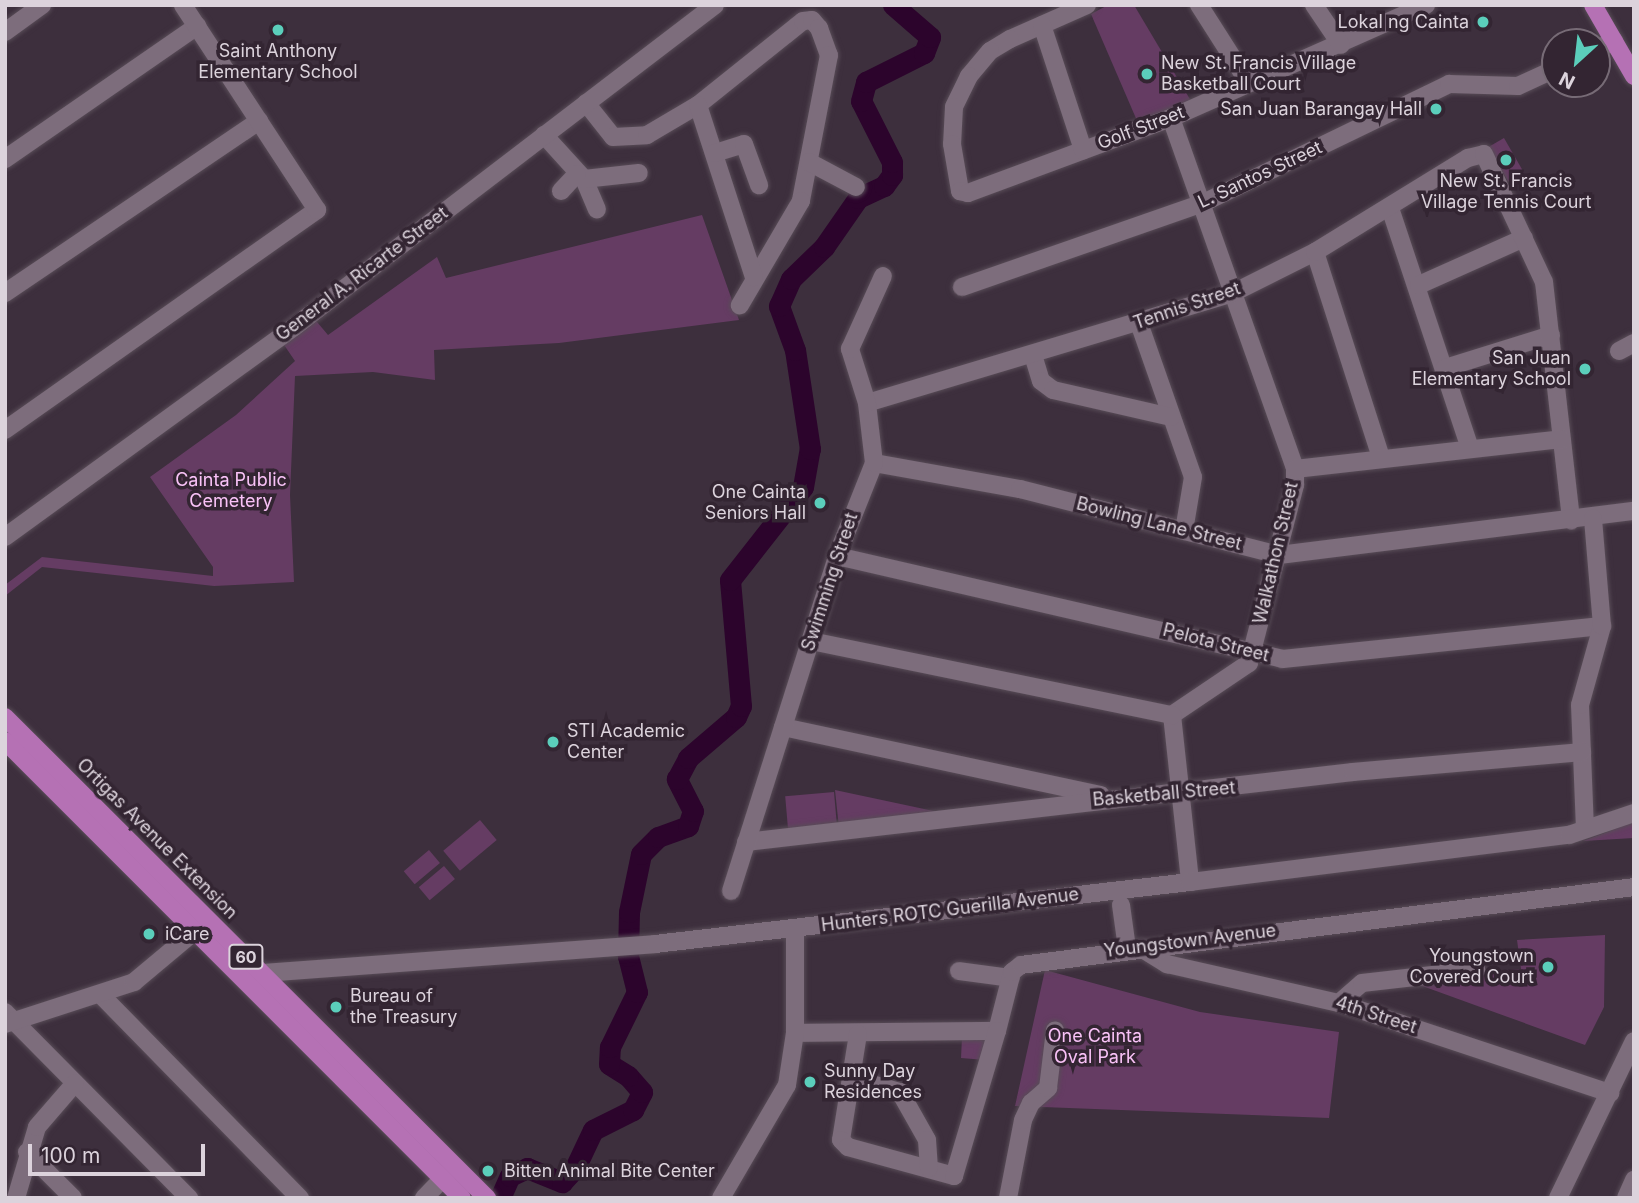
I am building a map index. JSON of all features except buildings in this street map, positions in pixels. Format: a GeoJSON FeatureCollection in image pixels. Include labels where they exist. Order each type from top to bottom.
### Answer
{"type":"FeatureCollection","features":[{"type":"Feature","properties":{"kind":"main road"},"geometry":{"type":"LineString","coordinates":[[1593,5],[1634,76]]}},
{"type":"Feature","properties":{"kind":"main road","name":"Ortigas Avenue Extension"},"geometry":{"type":"LineString","coordinates":[[5,718],[262,973],[449,1172],[462,1198]]}},
{"type":"Feature","properties":{"kind":"main road","name":"Ortigas Avenue Extension"},"geometry":{"type":"LineString","coordinates":[[5,741],[195,931],[449,1172],[487,1198]]}},
{"type":"Feature","properties":{"kind":"street"},"geometry":{"type":"LineString","coordinates":[[5,32],[42,5]]}},
{"type":"Feature","properties":{"kind":"street"},"geometry":{"type":"LineString","coordinates":[[5,430],[317,210],[183,5]]}},
{"type":"Feature","properties":{"kind":"street","name":"General A. Ricarte Street"},"geometry":{"type":"LineString","coordinates":[[5,537],[294,327],[715,5]]}},
{"type":"Feature","properties":{"kind":"street"},"geometry":{"type":"LineString","coordinates":[[1083,150],[1042,25],[1087,5]]}},
{"type":"Feature","properties":{"kind":"street"},"geometry":{"type":"LineString","coordinates":[[1199,5],[1248,82]]}},
{"type":"Feature","properties":{"kind":"street"},"geometry":{"type":"LineString","coordinates":[[1314,5],[1341,44]]}},
{"type":"Feature","properties":{"kind":"street","name":"Golf Street"},"geometry":{"type":"LineString","coordinates":[[1042,25],[990,51],[969,76],[954,107],[952,144],[960,191],[968,193],[1171,118],[1426,5]]}},
{"type":"Feature","properties":{"kind":"street"},"geometry":{"type":"LineString","coordinates":[[586,103],[613,137],[648,135],[698,105],[803,21],[812,20],[829,55],[809,162],[795,217],[754,277],[740,304]]}},
{"type":"Feature","properties":{"kind":"street"},"geometry":{"type":"LineString","coordinates":[[5,159],[197,26]]}},
{"type":"Feature","properties":{"kind":"street","name":"L. Santos Street"},"geometry":{"type":"LineString","coordinates":[[962,287],[1201,204],[1448,84],[1518,86],[1541,75]]}},
{"type":"Feature","properties":{"kind":"street"},"geometry":{"type":"LineString","coordinates":[[698,105],[754,277]]}},
{"type":"Feature","properties":{"kind":"street","name":"Walkathon Street"},"geometry":{"type":"LineString","coordinates":[[1171,118],[1295,469],[1295,485],[1279,555],[1253,650],[1237,674],[1172,715]]}},
{"type":"Feature","properties":{"kind":"street"},"geometry":{"type":"LineString","coordinates":[[5,293],[259,121]]}},
{"type":"Feature","properties":{"kind":"street"},"geometry":{"type":"LineString","coordinates":[[544,135],[581,176],[597,209]]}},
{"type":"Feature","properties":{"kind":"street"},"geometry":{"type":"LineString","coordinates":[[715,153],[744,144],[759,184]]}},
{"type":"Feature","properties":{"kind":"street","name":"Tennis Street"},"geometry":{"type":"LineString","coordinates":[[867,403],[1233,293],[1315,252],[1484,154],[1524,238]]}},
{"type":"Feature","properties":{"kind":"street"},"geometry":{"type":"LineString","coordinates":[[809,162],[856,187]]}},
{"type":"Feature","properties":{"kind":"street"},"geometry":{"type":"LineString","coordinates":[[561,191],[581,176],[639,173]]}},
{"type":"Feature","properties":{"kind":"street"},"geometry":{"type":"LineString","coordinates":[[1390,208],[1419,285],[1469,446]]}},
{"type":"Feature","properties":{"kind":"street"},"geometry":{"type":"LineString","coordinates":[[1419,285],[1524,238],[1544,282],[1561,439],[1582,519],[1602,626],[1581,696],[1585,830]]}},
{"type":"Feature","properties":{"kind":"street"},"geometry":{"type":"LineString","coordinates":[[1315,252],[1381,457]]}},
{"type":"Feature","properties":{"kind":"street","name":"Swimming Street"},"geometry":{"type":"LineString","coordinates":[[732,891],[836,556],[874,463],[867,403],[850,349],[883,276]]}},
{"type":"Feature","properties":{"kind":"street"},"geometry":{"type":"LineString","coordinates":[[1139,323],[1193,477],[1184,531]]}},
{"type":"Feature","properties":{"kind":"street"},"geometry":{"type":"LineString","coordinates":[[1445,368],[1551,335]]}},
{"type":"Feature","properties":{"kind":"street"},"geometry":{"type":"LineString","coordinates":[[1032,355],[1041,381],[1053,390],[1171,417]]}},
{"type":"Feature","properties":{"kind":"street"},"geometry":{"type":"LineString","coordinates":[[1295,469],[1469,446],[1561,439]]}},
{"type":"Feature","properties":{"kind":"street","name":"Bowling Lane Street"},"geometry":{"type":"LineString","coordinates":[[874,463],[1020,489],[1279,555],[1634,511]]}},
{"type":"Feature","properties":{"kind":"street","name":"Pelota Street"},"geometry":{"type":"LineString","coordinates":[[836,556],[1253,650],[1282,659],[1602,626]]}},
{"type":"Feature","properties":{"kind":"street"},"geometry":{"type":"LineString","coordinates":[[811,641],[1172,715],[1190,882]]}},
{"type":"Feature","properties":{"kind":"street"},"geometry":{"type":"LineString","coordinates":[[783,727],[1115,798]]}},
{"type":"Feature","properties":{"kind":"street","name":"Basketball Street"},"geometry":{"type":"LineString","coordinates":[[746,842],[1115,798],[1180,795],[1353,772],[1582,752]]}},
{"type":"Feature","properties":{"kind":"street","name":"Hunters ROTC Guerilla Avenue"},"geometry":{"type":"LineString","coordinates":[[262,973],[655,944],[1190,882],[1585,830],[1634,813]]}},
{"type":"Feature","properties":{"kind":"street","name":"Youngstown Avenue"},"geometry":{"type":"LineString","coordinates":[[1011,978],[1015,967],[1021,965],[1134,948],[1634,887]]}},
{"type":"Feature","properties":{"kind":"street"},"geometry":{"type":"LineString","coordinates":[[1121,905],[1134,948]]}},
{"type":"Feature","properties":{"kind":"street"},"geometry":{"type":"LineString","coordinates":[[721,1198],[752,1140],[780,1105],[795,1033],[795,928]]}},
{"type":"Feature","properties":{"kind":"street"},"geometry":{"type":"LineString","coordinates":[[8,1019],[134,982],[195,931]]}},
{"type":"Feature","properties":{"kind":"street"},"geometry":{"type":"LineString","coordinates":[[1166,944],[1167,964]]}},
{"type":"Feature","properties":{"kind":"street","name":"4th Street"},"geometry":{"type":"LineString","coordinates":[[1134,948],[1167,964],[1346,1005],[1610,1093]]}},
{"type":"Feature","properties":{"kind":"street"},"geometry":{"type":"LineString","coordinates":[[1346,1005],[1353,988],[1476,970]]}},
{"type":"Feature","properties":{"kind":"street"},"geometry":{"type":"LineString","coordinates":[[858,1034],[854,1079],[841,1134],[848,1147],[947,1175],[958,1171],[1011,978],[959,971]]}},
{"type":"Feature","properties":{"kind":"street"},"geometry":{"type":"LineString","coordinates":[[100,994],[300,1198]]}},
{"type":"Feature","properties":{"kind":"street"},"geometry":{"type":"LineString","coordinates":[[8,1019],[189,1198]]}},
{"type":"Feature","properties":{"kind":"street"},"geometry":{"type":"LineString","coordinates":[[1009,1198],[1023,1119],[1031,1103],[1048,1088],[1055,1030]]}},
{"type":"Feature","properties":{"kind":"street"},"geometry":{"type":"LineString","coordinates":[[795,1033],[997,1031]]}},
{"type":"Feature","properties":{"kind":"street"},"geometry":{"type":"LineString","coordinates":[[1558,1198],[1634,1041]]}},
{"type":"Feature","properties":{"kind":"street"},"geometry":{"type":"LineString","coordinates":[[854,1079],[900,1091],[923,1130],[929,1168]]}},
{"type":"Feature","properties":{"kind":"street"},"geometry":{"type":"LineString","coordinates":[[16,1198],[27,1152],[37,1127],[75,1083]]}},
{"type":"Feature","properties":{"kind":"street"},"geometry":{"type":"LineString","coordinates":[[27,1152],[73,1198]]}},
{"type":"Feature","properties":{"kind":"street"},"geometry":{"type":"LineString","coordinates":[[424,1198],[449,1172]]}},
{"type":"Feature","properties":{"kind":"green space","name":"New St. Francis Village Basketball Court"},"geometry":{"type":"Polygon","coordinates":[[[1108,5],[1134,5],[1191,101],[1138,123],[1091,14],[1108,5]]]}},
{"type":"Feature","properties":{"kind":"green space","name":"New St. Francis Village Tennis Court"},"geometry":{"type":"Polygon","coordinates":[[[1504,138],[1524,173],[1508,182],[1488,147],[1504,138]]]}},
{"type":"Feature","properties":{"kind":"green space","name":"Cainta Public Cemetery"},"geometry":{"type":"Polygon","coordinates":[[[702,215],[739,320],[559,343],[434,350],[435,380],[373,372],[295,376],[290,495],[294,582],[214,586],[42,567],[5,596],[5,585],[42,557],[213,576],[213,567],[150,477],[236,415],[295,361],[280,339],[312,316],[328,335],[437,257],[446,278],[702,215]]]}},
{"type":"Feature","properties":{"kind":"green space"},"geometry":{"type":"Polygon","coordinates":[[[835,790],[957,816],[839,828],[835,790]]]}},
{"type":"Feature","properties":{"kind":"green space"},"geometry":{"type":"Polygon","coordinates":[[[834,792],[837,828],[788,832],[785,796],[834,792]]]}},
{"type":"Feature","properties":{"kind":"green space"},"geometry":{"type":"Polygon","coordinates":[[[480,820],[497,840],[460,871],[443,851],[480,820]]]}},
{"type":"Feature","properties":{"kind":"green space"},"geometry":{"type":"Polygon","coordinates":[[[1634,822],[1634,838],[1583,841],[1634,822]]]}},
{"type":"Feature","properties":{"kind":"green space"},"geometry":{"type":"Polygon","coordinates":[[[429,850],[440,863],[415,884],[404,871],[429,850]]]}},
{"type":"Feature","properties":{"kind":"green space"},"geometry":{"type":"Polygon","coordinates":[[[444,866],[455,879],[430,900],[419,887],[444,866]]]}},
{"type":"Feature","properties":{"kind":"green space"},"geometry":{"type":"Polygon","coordinates":[[[1605,935],[1604,1007],[1585,1045],[1403,979],[1521,969],[1517,940],[1605,935]]]}},
{"type":"Feature","properties":{"kind":"green space","name":"One Cainta Oval Park"},"geometry":{"type":"Polygon","coordinates":[[[1045,970],[1200,1012],[1339,1032],[1329,1118],[1015,1106],[1045,970]]]}},
{"type":"Feature","properties":{"kind":"green space"},"geometry":{"type":"Polygon","coordinates":[[[962,1037],[992,1040],[985,1060],[961,1058],[962,1037]]]}},
{"type":"Feature","properties":{"kind":"waterway"},"geometry":{"type":"LineString","coordinates":[[500,1198],[510,1176],[527,1168],[562,1182],[575,1168],[593,1130],[633,1110],[642,1092],[628,1076],[609,1064],[610,1047],[637,992],[628,956],[629,912],[641,854],[658,837],[688,826],[693,811],[677,779],[688,758],[736,717],[741,706],[730,580],[803,487],[810,449],[795,350],[779,306],[791,279],[824,247],[858,198],[884,186],[892,175],[892,162],[861,101],[866,82],[924,53],[930,37],[893,5]]}},
{"type":"Feature","properties":{"kind":"place","name":"Lokal ng Cainta"},"geometry":{"type":"Point","coordinates":[1483,22]}},
{"type":"Feature","properties":{"kind":"place","name":"Saint Anthony Elementary School"},"geometry":{"type":"Point","coordinates":[278,30]}},
{"type":"Feature","properties":{"kind":"place","name":"New St. Francis Village Basketball Court"},"geometry":{"type":"Point","coordinates":[1147,74]}},
{"type":"Feature","properties":{"kind":"place","name":"San Juan Barangay Hall"},"geometry":{"type":"Point","coordinates":[1436,109]}},
{"type":"Feature","properties":{"kind":"place","name":"New St. Francis Village Tennis Court"},"geometry":{"type":"Point","coordinates":[1506,160]}},
{"type":"Feature","properties":{"kind":"place","name":"San Juan Elementary School"},"geometry":{"type":"Point","coordinates":[1585,369]}},
{"type":"Feature","properties":{"kind":"place","name":"One Cainta Seniors Hall"},"geometry":{"type":"Point","coordinates":[820,503]}},
{"type":"Feature","properties":{"kind":"place","name":"STI Academic Center"},"geometry":{"type":"Point","coordinates":[553,742]}},
{"type":"Feature","properties":{"kind":"place","name":"iCare"},"geometry":{"type":"Point","coordinates":[149,934]}},
{"type":"Feature","properties":{"kind":"place","name":"Youngstown Covered Court"},"geometry":{"type":"Point","coordinates":[1548,967]}},
{"type":"Feature","properties":{"kind":"place","name":"Bureau of the Treasury"},"geometry":{"type":"Point","coordinates":[336,1007]}},
{"type":"Feature","properties":{"kind":"place","name":"Sunny Day Residences"},"geometry":{"type":"Point","coordinates":[810,1082]}},
{"type":"Feature","properties":{"kind":"place","name":"Bitten Animal Bite Center"},"geometry":{"type":"Point","coordinates":[488,1171]}}]}
